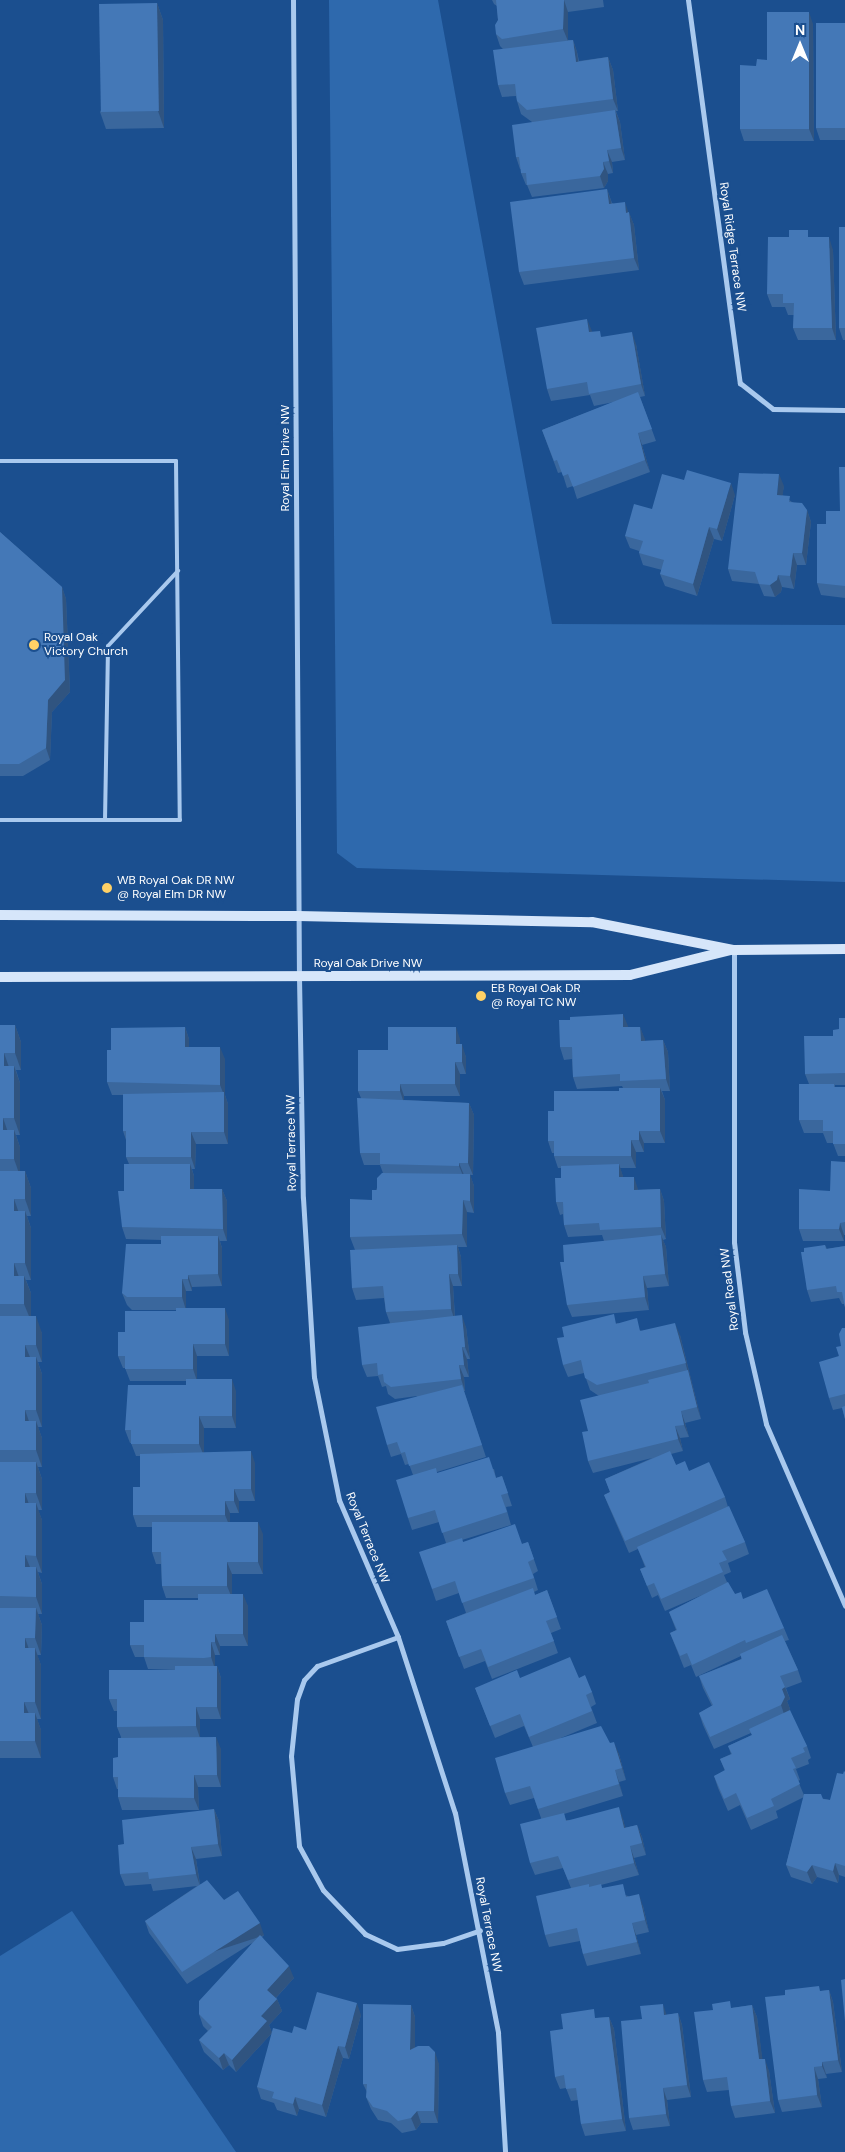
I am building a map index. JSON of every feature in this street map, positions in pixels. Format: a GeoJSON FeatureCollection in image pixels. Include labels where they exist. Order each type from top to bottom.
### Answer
{"type":"FeatureCollection","features":[{"type":"Feature","properties":{"kind":"street","name":"Royal Elm Drive NW"},"geometry":{"type":"LineString","coordinates":[[293,0],[298,916]]}},
{"type":"Feature","properties":{"kind":"street","name":"Royal Ridge Terrace NW"},"geometry":{"type":"LineString","coordinates":[[688,0],[740,383],[773,409],[845,410]]}},
{"type":"Feature","properties":{"kind":"street","name":"Royal Oak Drive NW"},"geometry":{"type":"LineString","coordinates":[[0,915],[298,916],[592,922],[734,950],[845,949]]}},
{"type":"Feature","properties":{"kind":"street","name":"Royal Terrace NW"},"geometry":{"type":"LineString","coordinates":[[298,916],[303,1198],[314,1377],[339,1500],[398,1637],[455,1812],[480,1930],[498,2034],[505,2152]]}},
{"type":"Feature","properties":{"kind":"street","name":"Royal Oak Drive NW"},"geometry":{"type":"LineString","coordinates":[[0,977],[630,975],[734,950]]}},
{"type":"Feature","properties":{"kind":"street","name":"Royal Road NW"},"geometry":{"type":"LineString","coordinates":[[734,950],[734,1242],[745,1332],[766,1424],[845,1606]]}},
{"type":"Feature","properties":{"kind":"street"},"geometry":{"type":"LineString","coordinates":[[398,1637],[317,1666],[304,1680],[297,1698],[290,1756],[299,1846],[323,1890],[364,1934],[397,1948],[443,1943],[480,1930]]}},
{"type":"Feature","properties":{"kind":"lane"},"geometry":{"type":"LineString","coordinates":[[0,461],[176,461],[180,820],[0,820]]}},
{"type":"Feature","properties":{"kind":"lane"},"geometry":{"type":"LineString","coordinates":[[105,820],[108,646],[178,571]]}},
{"type":"Feature","properties":{"kind":"shaded area"},"geometry":{"type":"Polygon","coordinates":[[[329,0],[438,0],[552,624],[845,625],[845,882],[357,868],[337,853],[329,0]]]}},
{"type":"Feature","properties":{"kind":"shaded area"},"geometry":{"type":"Polygon","coordinates":[[[72,1911],[236,2152],[0,2152],[0,1956],[72,1911]]]}},
{"type":"Feature","properties":{"kind":"building"},"geometry":{"type":"Polygon","coordinates":[[[496,0],[564,0],[563,29],[502,39],[496,34],[495,25],[498,20],[496,0]]]}},
{"type":"Feature","properties":{"kind":"building"},"geometry":{"type":"Polygon","coordinates":[[[157,3],[159,111],[101,112],[99,4],[157,3]]]}},
{"type":"Feature","properties":{"kind":"building"},"geometry":{"type":"Polygon","coordinates":[[[767,12],[809,12],[809,129],[740,129],[740,65],[756,66],[757,59],[767,60],[767,12]]]}},
{"type":"Feature","properties":{"kind":"building"},"geometry":{"type":"Polygon","coordinates":[[[816,23],[845,23],[845,128],[816,128],[816,23]]]}},
{"type":"Feature","properties":{"kind":"building"},"geometry":{"type":"Polygon","coordinates":[[[573,40],[576,62],[608,57],[613,99],[527,110],[517,101],[515,84],[498,85],[493,50],[573,40]]]}},
{"type":"Feature","properties":{"kind":"building"},"geometry":{"type":"Polygon","coordinates":[[[615,110],[621,148],[607,150],[609,161],[603,162],[604,169],[600,176],[527,185],[526,173],[521,173],[519,157],[516,157],[512,125],[615,110]]]}},
{"type":"Feature","properties":{"kind":"building"},"geometry":{"type":"Polygon","coordinates":[[[607,189],[609,204],[625,202],[626,213],[629,212],[634,258],[519,272],[510,202],[607,189]]]}},
{"type":"Feature","properties":{"kind":"building"},"geometry":{"type":"Polygon","coordinates":[[[839,227],[845,227],[845,328],[839,328],[839,227]]]}},
{"type":"Feature","properties":{"kind":"building"},"geometry":{"type":"Polygon","coordinates":[[[789,230],[808,230],[808,237],[829,237],[832,328],[793,328],[794,303],[783,303],[783,294],[767,294],[768,237],[789,237],[789,230]]]}},
{"type":"Feature","properties":{"kind":"building"},"geometry":{"type":"Polygon","coordinates":[[[587,319],[589,332],[600,331],[601,337],[632,332],[641,384],[589,394],[587,382],[547,389],[536,328],[587,319]]]}},
{"type":"Feature","properties":{"kind":"building"},"geometry":{"type":"Polygon","coordinates":[[[638,392],[652,429],[638,433],[645,460],[573,487],[568,474],[563,476],[557,460],[554,461],[542,430],[638,392]]]}},
{"type":"Feature","properties":{"kind":"building"},"geometry":{"type":"Polygon","coordinates":[[[839,467],[845,467],[845,586],[817,583],[817,524],[826,524],[826,511],[840,511],[839,467]]]}},
{"type":"Feature","properties":{"kind":"building"},"geometry":{"type":"Polygon","coordinates":[[[687,470],[731,483],[717,529],[709,527],[693,584],[660,574],[664,560],[639,553],[643,541],[625,536],[634,504],[652,509],[662,474],[684,480],[687,470]]]}},
{"type":"Feature","properties":{"kind":"building"},"geometry":{"type":"Polygon","coordinates":[[[739,473],[779,474],[777,495],[790,496],[789,502],[802,503],[807,510],[802,553],[793,553],[790,576],[778,575],[777,580],[770,585],[759,584],[755,572],[728,569],[739,473]]]}},
{"type":"Feature","properties":{"kind":"building","name":"Royal Oak Victory Church"},"geometry":{"type":"Polygon","coordinates":[[[0,532],[62,587],[65,680],[48,700],[46,748],[19,764],[0,764],[0,532]]]}},
{"type":"Feature","properties":{"kind":"building"},"geometry":{"type":"Polygon","coordinates":[[[623,1014],[623,1027],[640,1027],[641,1041],[663,1040],[666,1079],[620,1081],[620,1074],[573,1077],[572,1047],[560,1047],[559,1020],[570,1020],[570,1017],[623,1014]]]}},
{"type":"Feature","properties":{"kind":"building"},"geometry":{"type":"Polygon","coordinates":[[[839,1018],[845,1018],[845,1073],[805,1074],[804,1036],[833,1036],[833,1030],[839,1029],[839,1018]]]}},
{"type":"Feature","properties":{"kind":"building"},"geometry":{"type":"Polygon","coordinates":[[[0,1025],[15,1025],[15,1053],[4,1053],[4,1066],[14,1066],[14,1118],[3,1118],[3,1130],[14,1130],[14,1159],[0,1159],[0,1025]]]}},
{"type":"Feature","properties":{"kind":"building"},"geometry":{"type":"Polygon","coordinates":[[[185,1027],[185,1047],[220,1047],[220,1085],[107,1082],[107,1050],[111,1050],[111,1028],[185,1027]]]}},
{"type":"Feature","properties":{"kind":"building"},"geometry":{"type":"Polygon","coordinates":[[[388,1027],[456,1027],[456,1044],[462,1044],[462,1062],[455,1062],[455,1084],[400,1084],[400,1091],[358,1091],[358,1050],[388,1050],[388,1027]]]}},
{"type":"Feature","properties":{"kind":"building"},"geometry":{"type":"Polygon","coordinates":[[[799,1084],[834,1084],[834,1087],[845,1087],[845,1144],[833,1144],[833,1131],[823,1131],[823,1120],[799,1120],[799,1084]]]}},
{"type":"Feature","properties":{"kind":"building"},"geometry":{"type":"Polygon","coordinates":[[[619,1088],[660,1088],[660,1131],[639,1131],[639,1140],[631,1140],[631,1156],[554,1156],[554,1141],[548,1141],[548,1111],[554,1111],[554,1091],[619,1091],[619,1088]]]}},
{"type":"Feature","properties":{"kind":"building"},"geometry":{"type":"Polygon","coordinates":[[[224,1092],[224,1132],[191,1132],[191,1157],[126,1157],[126,1131],[123,1131],[123,1094],[224,1092]]]}},
{"type":"Feature","properties":{"kind":"building"},"geometry":{"type":"Polygon","coordinates":[[[357,1098],[469,1103],[468,1163],[459,1163],[459,1166],[380,1164],[380,1153],[360,1153],[357,1098]]]}},
{"type":"Feature","properties":{"kind":"building"},"geometry":{"type":"Polygon","coordinates":[[[831,1161],[845,1162],[845,1222],[840,1223],[839,1229],[799,1229],[799,1189],[830,1191],[831,1161]]]}},
{"type":"Feature","properties":{"kind":"building"},"geometry":{"type":"Polygon","coordinates":[[[124,1164],[190,1164],[190,1189],[222,1189],[223,1229],[122,1227],[118,1191],[124,1191],[124,1164]]]}},
{"type":"Feature","properties":{"kind":"building"},"geometry":{"type":"Polygon","coordinates":[[[619,1164],[619,1177],[634,1177],[634,1190],[660,1189],[661,1227],[600,1230],[599,1223],[564,1225],[563,1202],[556,1202],[555,1178],[561,1178],[561,1166],[619,1164]]]}},
{"type":"Feature","properties":{"kind":"building"},"geometry":{"type":"Polygon","coordinates":[[[0,1171],[25,1171],[25,1199],[14,1199],[14,1211],[25,1211],[25,1263],[14,1263],[14,1276],[24,1276],[24,1304],[0,1304],[0,1171]]]}},
{"type":"Feature","properties":{"kind":"building"},"geometry":{"type":"Polygon","coordinates":[[[382,1173],[470,1174],[470,1201],[463,1200],[462,1234],[350,1237],[350,1199],[372,1200],[372,1190],[377,1190],[377,1178],[382,1173]]]}},
{"type":"Feature","properties":{"kind":"building"},"geometry":{"type":"Polygon","coordinates":[[[661,1235],[665,1274],[643,1276],[645,1297],[567,1305],[560,1262],[564,1262],[563,1245],[661,1235]]]}},
{"type":"Feature","properties":{"kind":"building"},"geometry":{"type":"Polygon","coordinates":[[[161,1236],[218,1236],[218,1274],[188,1275],[188,1279],[182,1279],[182,1297],[127,1297],[122,1293],[126,1244],[161,1244],[161,1236]]]}},
{"type":"Feature","properties":{"kind":"building"},"geometry":{"type":"Polygon","coordinates":[[[457,1245],[458,1274],[449,1274],[451,1309],[386,1312],[383,1286],[352,1288],[350,1250],[457,1245]]]}},
{"type":"Feature","properties":{"kind":"building"},"geometry":{"type":"Polygon","coordinates":[[[825,1245],[826,1249],[845,1246],[845,1307],[842,1292],[837,1292],[836,1286],[807,1290],[801,1252],[804,1252],[804,1248],[825,1245]]]}},
{"type":"Feature","properties":{"kind":"building"},"geometry":{"type":"Polygon","coordinates":[[[176,1308],[225,1308],[225,1344],[193,1344],[193,1369],[125,1369],[125,1356],[118,1356],[118,1332],[125,1332],[125,1311],[176,1311],[176,1308]]]}},
{"type":"Feature","properties":{"kind":"building"},"geometry":{"type":"Polygon","coordinates":[[[614,1314],[616,1324],[637,1318],[640,1331],[675,1323],[686,1363],[597,1385],[585,1378],[581,1360],[563,1365],[557,1338],[564,1337],[562,1327],[614,1314]]]}},
{"type":"Feature","properties":{"kind":"building"},"geometry":{"type":"Polygon","coordinates":[[[462,1315],[465,1347],[462,1347],[464,1365],[459,1365],[461,1379],[391,1387],[384,1382],[383,1374],[378,1375],[377,1363],[362,1365],[358,1327],[462,1315]]]}},
{"type":"Feature","properties":{"kind":"building"},"geometry":{"type":"Polygon","coordinates":[[[0,1316],[36,1316],[36,1345],[25,1345],[25,1357],[36,1357],[36,1410],[25,1410],[25,1421],[36,1421],[36,1450],[0,1450],[0,1316]]]}},
{"type":"Feature","properties":{"kind":"building"},"geometry":{"type":"Polygon","coordinates":[[[842,1328],[845,1328],[845,1394],[829,1398],[819,1362],[839,1356],[836,1347],[841,1346],[839,1334],[842,1328]]]}},
{"type":"Feature","properties":{"kind":"building"},"geometry":{"type":"Polygon","coordinates":[[[688,1370],[697,1407],[681,1411],[684,1425],[675,1426],[678,1439],[588,1461],[582,1432],[588,1431],[580,1400],[649,1383],[648,1380],[688,1370]]]}},
{"type":"Feature","properties":{"kind":"building"},"geometry":{"type":"Polygon","coordinates":[[[186,1379],[232,1379],[232,1416],[199,1416],[199,1444],[131,1444],[131,1430],[125,1430],[128,1385],[186,1385],[186,1379]]]}},
{"type":"Feature","properties":{"kind":"building"},"geometry":{"type":"Polygon","coordinates":[[[462,1385],[482,1445],[409,1466],[405,1452],[401,1453],[397,1442],[387,1445],[376,1407],[462,1385]]]}},
{"type":"Feature","properties":{"kind":"building"},"geometry":{"type":"Polygon","coordinates":[[[845,1406],[845,1419],[842,1407],[845,1406]]]}},
{"type":"Feature","properties":{"kind":"building"},"geometry":{"type":"Polygon","coordinates":[[[251,1451],[251,1489],[234,1489],[234,1501],[225,1501],[225,1515],[133,1515],[133,1487],[140,1487],[140,1454],[251,1451]]]}},
{"type":"Feature","properties":{"kind":"building"},"geometry":{"type":"Polygon","coordinates":[[[670,1451],[676,1465],[685,1461],[689,1471],[709,1462],[725,1497],[625,1541],[604,1495],[610,1492],[605,1479],[670,1451]]]}},
{"type":"Feature","properties":{"kind":"building"},"geometry":{"type":"Polygon","coordinates":[[[489,1457],[496,1478],[502,1476],[508,1493],[501,1495],[507,1512],[442,1533],[435,1510],[408,1518],[396,1480],[436,1468],[437,1473],[489,1457]]]}},
{"type":"Feature","properties":{"kind":"building"},"geometry":{"type":"Polygon","coordinates":[[[0,1462],[36,1462],[36,1493],[25,1493],[25,1503],[36,1503],[36,1556],[25,1555],[25,1567],[36,1567],[36,1597],[0,1596],[0,1462]]]}},
{"type":"Feature","properties":{"kind":"building"},"geometry":{"type":"Polygon","coordinates":[[[729,1506],[745,1542],[722,1551],[727,1560],[719,1563],[723,1572],[661,1599],[654,1583],[647,1586],[640,1569],[646,1567],[637,1547],[729,1506]]]}},
{"type":"Feature","properties":{"kind":"building"},"geometry":{"type":"Polygon","coordinates":[[[152,1522],[258,1522],[258,1562],[227,1562],[227,1586],[162,1586],[161,1552],[152,1552],[152,1522]]]}},
{"type":"Feature","properties":{"kind":"building"},"geometry":{"type":"Polygon","coordinates":[[[515,1524],[522,1544],[528,1542],[534,1559],[528,1562],[534,1578],[462,1603],[455,1581],[432,1589],[419,1552],[462,1538],[463,1542],[515,1524]]]}},
{"type":"Feature","properties":{"kind":"building"},"geometry":{"type":"Polygon","coordinates":[[[728,1582],[735,1594],[741,1592],[743,1599],[767,1589],[784,1628],[746,1643],[745,1640],[692,1665],[687,1653],[680,1656],[670,1633],[677,1630],[669,1612],[728,1582]]]}},
{"type":"Feature","properties":{"kind":"building"},"geometry":{"type":"Polygon","coordinates":[[[533,1588],[535,1595],[547,1590],[557,1617],[546,1621],[554,1641],[488,1667],[481,1649],[459,1657],[446,1621],[533,1588]]]}},
{"type":"Feature","properties":{"kind":"building"},"geometry":{"type":"Polygon","coordinates":[[[198,1594],[243,1594],[243,1634],[215,1634],[215,1642],[211,1642],[211,1657],[204,1658],[144,1657],[144,1645],[130,1645],[130,1622],[144,1622],[144,1600],[198,1600],[198,1594]]]}},
{"type":"Feature","properties":{"kind":"building"},"geometry":{"type":"Polygon","coordinates":[[[0,1608],[36,1608],[35,1638],[25,1638],[25,1648],[35,1648],[35,1702],[24,1702],[24,1713],[35,1713],[35,1741],[0,1741],[0,1608]]]}},
{"type":"Feature","properties":{"kind":"building"},"geometry":{"type":"Polygon","coordinates":[[[782,1635],[798,1670],[780,1676],[785,1687],[782,1689],[785,1697],[781,1705],[710,1737],[699,1713],[713,1705],[699,1676],[742,1659],[740,1654],[782,1635]]]}},
{"type":"Feature","properties":{"kind":"building"},"geometry":{"type":"Polygon","coordinates":[[[570,1657],[579,1678],[585,1675],[592,1692],[586,1695],[592,1711],[529,1737],[520,1714],[490,1726],[475,1688],[517,1670],[520,1678],[570,1657]]]}},
{"type":"Feature","properties":{"kind":"building"},"geometry":{"type":"Polygon","coordinates":[[[175,1666],[217,1666],[217,1707],[196,1707],[196,1726],[117,1727],[117,1699],[109,1699],[109,1670],[175,1670],[175,1666]]]}},
{"type":"Feature","properties":{"kind":"building"},"geometry":{"type":"Polygon","coordinates":[[[790,1710],[807,1746],[803,1748],[805,1752],[791,1758],[796,1768],[793,1769],[800,1784],[771,1799],[774,1806],[747,1818],[736,1793],[724,1799],[714,1776],[725,1770],[720,1759],[732,1754],[728,1746],[752,1735],[749,1729],[790,1710]]]}},
{"type":"Feature","properties":{"kind":"building"},"geometry":{"type":"Polygon","coordinates":[[[601,1726],[610,1743],[614,1742],[622,1768],[615,1770],[619,1784],[538,1809],[530,1786],[505,1793],[495,1758],[601,1726]]]}},
{"type":"Feature","properties":{"kind":"building"},"geometry":{"type":"Polygon","coordinates":[[[216,1737],[217,1775],[194,1775],[194,1798],[118,1797],[118,1777],[113,1777],[113,1758],[118,1757],[118,1738],[216,1737]]]}},
{"type":"Feature","properties":{"kind":"building"},"geometry":{"type":"Polygon","coordinates":[[[844,1771],[845,1866],[835,1863],[833,1871],[812,1865],[807,1872],[786,1865],[804,1794],[821,1794],[823,1799],[830,1800],[837,1773],[843,1774],[844,1771]]]}},
{"type":"Feature","properties":{"kind":"building"},"geometry":{"type":"Polygon","coordinates":[[[619,1807],[624,1828],[637,1825],[642,1843],[630,1846],[634,1863],[568,1880],[558,1856],[530,1863],[520,1824],[564,1813],[566,1821],[619,1807]]]}},
{"type":"Feature","properties":{"kind":"building"},"geometry":{"type":"Polygon","coordinates":[[[214,1809],[218,1844],[191,1847],[196,1874],[149,1879],[148,1872],[120,1874],[118,1845],[124,1844],[122,1820],[214,1809]]]}},
{"type":"Feature","properties":{"kind":"building"},"geometry":{"type":"Polygon","coordinates":[[[207,1880],[224,1900],[238,1891],[260,1923],[182,1972],[145,1921],[207,1880]]]}},
{"type":"Feature","properties":{"kind":"building"},"geometry":{"type":"Polygon","coordinates":[[[589,1884],[589,1887],[601,1884],[602,1888],[623,1884],[626,1897],[639,1894],[645,1920],[632,1923],[637,1942],[583,1954],[577,1928],[545,1935],[536,1896],[589,1884]]]}},
{"type":"Feature","properties":{"kind":"building"},"geometry":{"type":"Polygon","coordinates":[[[260,1935],[289,1966],[267,1990],[277,1999],[261,2016],[267,2021],[232,2060],[224,2053],[219,2058],[199,2040],[212,2027],[199,2014],[199,2001],[260,1935]]]}},
{"type":"Feature","properties":{"kind":"building"},"geometry":{"type":"Polygon","coordinates":[[[845,1979],[845,2021],[841,1980],[845,1979]]]}},
{"type":"Feature","properties":{"kind":"building"},"geometry":{"type":"Polygon","coordinates":[[[819,1986],[820,1991],[829,1990],[838,2060],[822,2062],[822,2066],[814,2067],[817,2095],[778,2100],[765,1997],[785,1995],[785,1990],[819,1986]]]}},
{"type":"Feature","properties":{"kind":"building"},"geometry":{"type":"Polygon","coordinates":[[[317,1992],[357,2003],[345,2047],[338,2046],[322,2105],[295,2097],[293,2104],[272,2098],[274,2092],[257,2087],[273,2028],[292,2033],[294,2026],[306,2030],[317,1992]]]}},
{"type":"Feature","properties":{"kind":"building"},"geometry":{"type":"Polygon","coordinates":[[[730,2001],[731,2008],[752,2005],[759,2059],[765,2059],[770,2101],[731,2106],[727,2077],[703,2080],[694,2012],[713,2010],[712,2004],[730,2001]]]}},
{"type":"Feature","properties":{"kind":"building"},"geometry":{"type":"Polygon","coordinates":[[[363,2004],[411,2005],[410,2050],[418,2046],[429,2046],[435,2052],[434,2111],[417,2111],[411,2118],[398,2121],[387,2111],[373,2107],[366,2097],[367,2084],[363,2084],[363,2004]]]}},
{"type":"Feature","properties":{"kind":"building"},"geometry":{"type":"Polygon","coordinates":[[[663,2004],[664,2015],[678,2013],[687,2085],[663,2088],[666,2114],[629,2118],[621,2021],[642,2019],[640,2006],[663,2004]]]}},
{"type":"Feature","properties":{"kind":"building"},"geometry":{"type":"Polygon","coordinates":[[[594,2009],[595,2018],[609,2017],[622,2119],[581,2124],[576,2088],[566,2089],[564,2075],[555,2077],[550,2031],[563,2029],[561,2014],[594,2009]]]}},
{"type":"Feature","properties":{"kind":"place","name":"Royal Oak Victory Church"},"geometry":{"type":"Point","coordinates":[34,645]}},
{"type":"Feature","properties":{"kind":"place","name":"WB Royal Oak DR NW @ Royal Elm DR NW"},"geometry":{"type":"Point","coordinates":[107,888]}},
{"type":"Feature","properties":{"kind":"place","name":"EB Royal Oak DR @ Royal TC NW"},"geometry":{"type":"Point","coordinates":[481,996]}}]}
